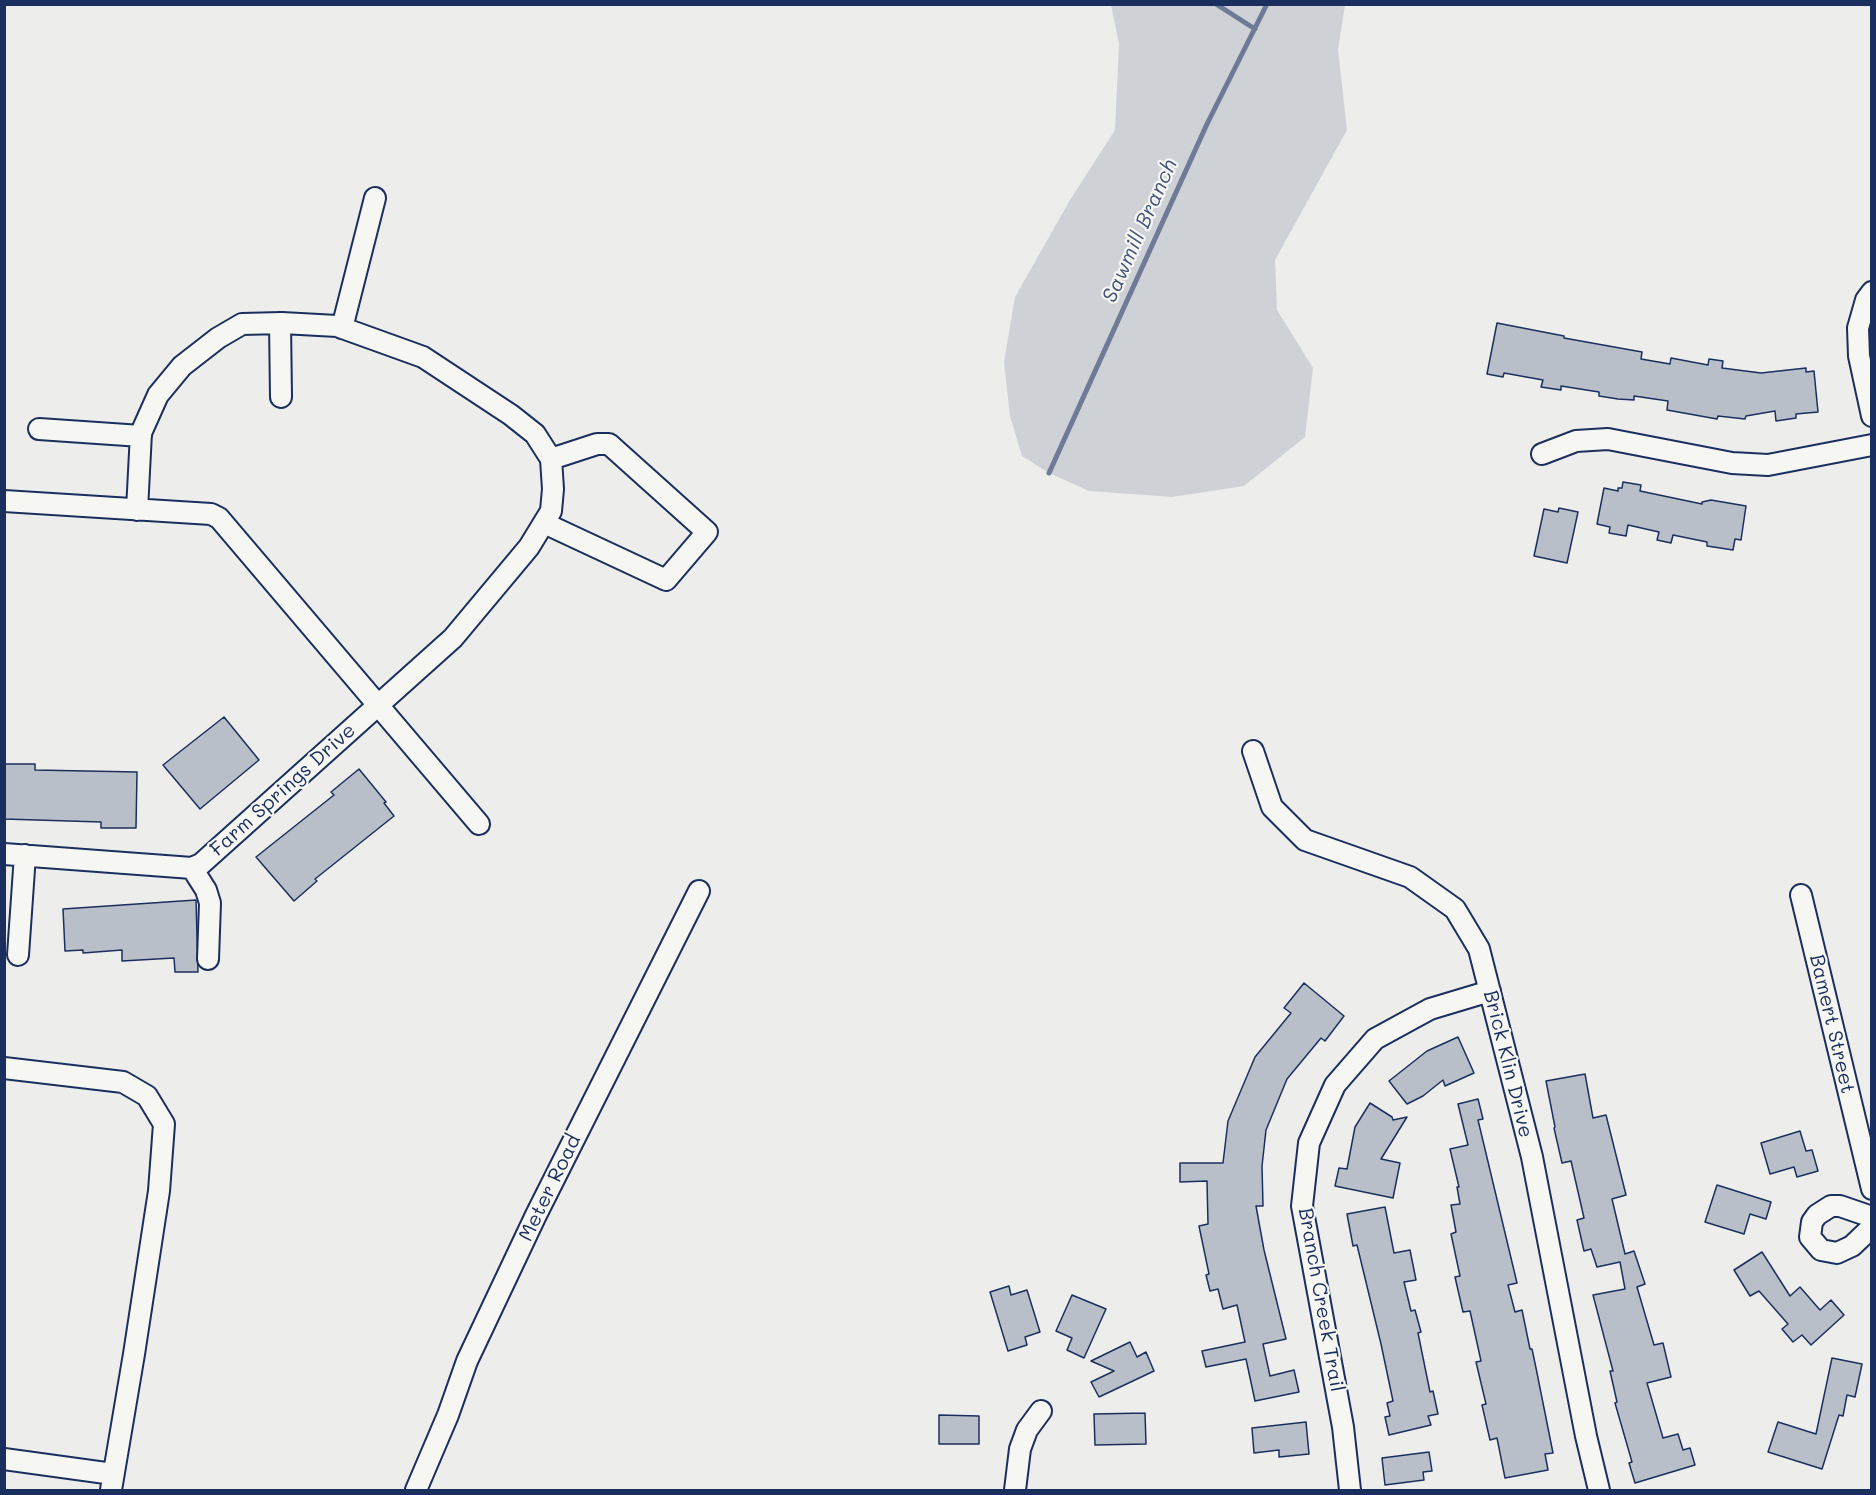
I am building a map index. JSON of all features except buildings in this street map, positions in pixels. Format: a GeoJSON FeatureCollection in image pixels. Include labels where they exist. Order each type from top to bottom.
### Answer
{"type":"FeatureCollection","features":[{"type":"Feature","properties":{"kind":"street"},"geometry":{"type":"LineString","coordinates":[[342,328],[375,198]]}},
{"type":"Feature","properties":{"kind":"street"},"geometry":{"type":"LineString","coordinates":[[1872,292],[1866,300],[1858,328],[1859,356],[1872,416]]}},
{"type":"Feature","properties":{"kind":"street"},"geometry":{"type":"LineString","coordinates":[[280,323],[281,397]]}},
{"type":"Feature","properties":{"kind":"street","name":"Farm Springs Drive"},"geometry":{"type":"LineString","coordinates":[[4,854],[192,868],[201,864],[453,638],[529,548],[551,511],[553,489],[551,459],[535,434],[511,415],[423,357],[342,328],[280,323],[242,324],[218,338],[182,366],[158,395],[141,436],[137,510]]}},
{"type":"Feature","properties":{"kind":"street"},"geometry":{"type":"LineString","coordinates":[[39,429],[141,436]]}},
{"type":"Feature","properties":{"kind":"street"},"geometry":{"type":"LineString","coordinates":[[1542,454],[1576,441],[1608,439],[1732,463],[1768,465],[1872,445]]}},
{"type":"Feature","properties":{"kind":"street"},"geometry":{"type":"LineString","coordinates":[[544,523],[666,580],[707,532],[609,444],[597,444],[551,459]]}},
{"type":"Feature","properties":{"kind":"street"},"geometry":{"type":"LineString","coordinates":[[4,501],[211,514],[219,518],[479,824]]}},
{"type":"Feature","properties":{"kind":"street","name":"Brick Klin Drive"},"geometry":{"type":"LineString","coordinates":[[1253,751],[1272,807],[1305,840],[1410,877],[1455,909],[1479,949],[1532,1157],[1586,1436],[1599,1491]]}},
{"type":"Feature","properties":{"kind":"street"},"geometry":{"type":"LineString","coordinates":[[18,955],[25,855]]}},
{"type":"Feature","properties":{"kind":"street"},"geometry":{"type":"LineString","coordinates":[[192,868],[206,890],[210,903],[208,958]]}},
{"type":"Feature","properties":{"kind":"street","name":"Meter Road"},"geometry":{"type":"LineString","coordinates":[[416,1491],[448,1415],[467,1361],[536,1215],[699,891]]}},
{"type":"Feature","properties":{"kind":"street","name":"Bamert Street"},"geometry":{"type":"LineString","coordinates":[[1801,895],[1872,1189]]}},
{"type":"Feature","properties":{"kind":"street","name":"Branch Creek Trail"},"geometry":{"type":"LineString","coordinates":[[1350,1491],[1343,1427],[1302,1206],[1309,1143],[1335,1085],[1375,1039],[1430,1009],[1490,991]]}},
{"type":"Feature","properties":{"kind":"street"},"geometry":{"type":"LineString","coordinates":[[4,1068],[123,1082],[147,1096],[164,1124],[159,1191],[112,1482],[4,1459]]}},
{"type":"Feature","properties":{"kind":"street"},"geometry":{"type":"LineString","coordinates":[[1872,1217],[1840,1206],[1831,1206],[1817,1215],[1810,1230],[1810,1237],[1821,1250],[1837,1253],[1852,1246],[1872,1227]]}},
{"type":"Feature","properties":{"kind":"street"},"geometry":{"type":"LineString","coordinates":[[1015,1491],[1020,1449],[1027,1430],[1041,1411]]}},
{"type":"Feature","properties":{"kind":"shaded area"},"geometry":{"type":"Polygon","coordinates":[[[1111,5],[1345,5],[1338,49],[1347,130],[1275,260],[1277,310],[1313,368],[1305,437],[1244,486],[1172,497],[1089,491],[1049,473],[1022,456],[1010,416],[1004,362],[1015,297],[1070,200],[1115,130],[1119,44],[1111,5]]]}},
{"type":"Feature","properties":{"kind":"waterway"},"geometry":{"type":"LineString","coordinates":[[1216,4],[1255,29]]}},
{"type":"Feature","properties":{"kind":"waterway","name":"Sawmill Branch"},"geometry":{"type":"LineString","coordinates":[[1049,473],[1207,124],[1267,4]]}}]}
